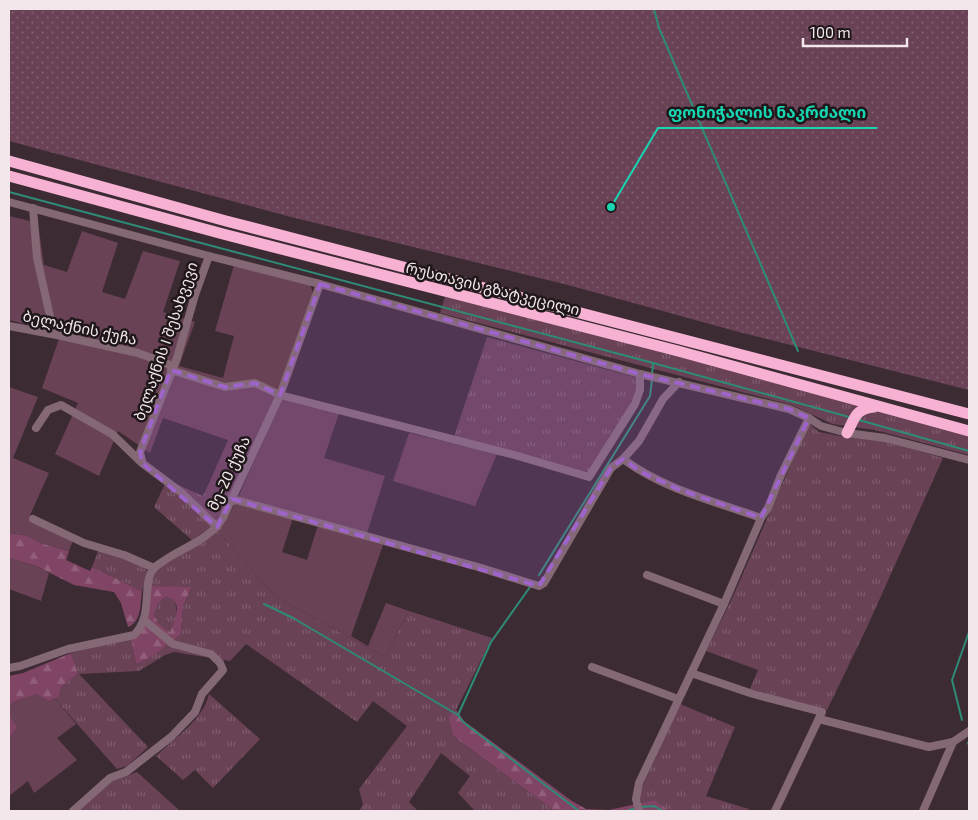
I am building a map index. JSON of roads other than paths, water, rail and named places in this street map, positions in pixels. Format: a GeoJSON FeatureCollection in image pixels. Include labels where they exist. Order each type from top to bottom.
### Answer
{"type":"FeatureCollection","features":[{"type":"Feature","properties":{"kind":"highway","name":"რუსთავის გზატკეცილი"},"geometry":{"type":"LineString","coordinates":[[9,161],[226,221],[969,414]]}},
{"type":"Feature","properties":{"kind":"highway","name":"რუსთავის გზატკეცილი"},"geometry":{"type":"LineString","coordinates":[[9,176],[223,234],[678,351],[969,431]]}},
{"type":"Feature","properties":{"kind":"highway"},"geometry":{"type":"LineString","coordinates":[[842,397],[848,402],[855,415]]}},
{"type":"Feature","properties":{"kind":"highway"},"geometry":{"type":"LineString","coordinates":[[849,430],[855,415],[861,410],[876,406]]}},
{"type":"Feature","properties":{"kind":"street"},"geometry":{"type":"LineString","coordinates":[[9,202],[320,284],[643,375],[789,409],[821,426],[886,438],[969,460]]}},
{"type":"Feature","properties":{"kind":"street"},"geometry":{"type":"LineString","coordinates":[[33,208],[37,258],[54,334]]}},
{"type":"Feature","properties":{"kind":"street","name":"ბელაქნის I შესახვევი"},"geometry":{"type":"LineString","coordinates":[[142,463],[140,452],[172,368],[209,256]]}},
{"type":"Feature","properties":{"kind":"street","name":"მე-20 ქუჩა"},"geometry":{"type":"LineString","coordinates":[[154,568],[176,552],[197,542],[217,527],[280,395],[320,284]]}},
{"type":"Feature","properties":{"kind":"street","name":"ბელაქნის ქუჩა"},"geometry":{"type":"LineString","coordinates":[[9,326],[138,353],[172,368],[225,387],[255,384],[280,395],[518,456],[589,477],[636,404],[643,375]]}},
{"type":"Feature","properties":{"kind":"street"},"geometry":{"type":"LineString","coordinates":[[230,502],[236,500],[478,567],[538,586],[544,583],[612,468],[624,459],[639,441],[663,400],[678,382]]}},
{"type":"Feature","properties":{"kind":"street"},"geometry":{"type":"LineString","coordinates":[[36,428],[48,410],[62,405],[112,434],[142,463],[170,483],[217,527]]}},
{"type":"Feature","properties":{"kind":"street"},"geometry":{"type":"LineString","coordinates":[[639,811],[636,799],[639,783],[809,418]]}},
{"type":"Feature","properties":{"kind":"street"},"geometry":{"type":"LineString","coordinates":[[624,459],[641,472],[680,490],[761,518]]}},
{"type":"Feature","properties":{"kind":"street"},"geometry":{"type":"LineString","coordinates":[[9,668],[68,649],[134,635],[145,621],[149,582],[154,568],[124,555],[84,543],[33,519]]}},
{"type":"Feature","properties":{"kind":"street"},"geometry":{"type":"LineString","coordinates":[[647,575],[724,604]]}},
{"type":"Feature","properties":{"kind":"street"},"geometry":{"type":"LineString","coordinates":[[73,811],[110,778],[126,772],[172,737],[195,712],[202,694],[223,670],[220,663],[211,654],[173,644],[145,621]]}},
{"type":"Feature","properties":{"kind":"street"},"geometry":{"type":"LineString","coordinates":[[592,667],[678,699]]}},
{"type":"Feature","properties":{"kind":"street"},"geometry":{"type":"LineString","coordinates":[[691,673],[753,694],[822,712],[774,811]]}},
{"type":"Feature","properties":{"kind":"street"},"geometry":{"type":"LineString","coordinates":[[819,719],[930,747],[953,742],[969,730]]}},
{"type":"Feature","properties":{"kind":"street"},"geometry":{"type":"LineString","coordinates":[[923,811],[953,742]]}},
{"type":"Feature","properties":{"kind":"waterway"},"geometry":{"type":"LineString","coordinates":[[654,9],[659,28],[798,351]]}},
{"type":"Feature","properties":{"kind":"waterway"},"geometry":{"type":"LineString","coordinates":[[9,192],[849,417]]}},
{"type":"Feature","properties":{"kind":"waterway"},"geometry":{"type":"LineString","coordinates":[[652,375],[653,363]]}},
{"type":"Feature","properties":{"kind":"waterway"},"geometry":{"type":"LineString","coordinates":[[539,575],[650,396],[652,379]]}},
{"type":"Feature","properties":{"kind":"waterway"},"geometry":{"type":"LineString","coordinates":[[859,420],[969,451]]}},
{"type":"Feature","properties":{"kind":"waterway"},"geometry":{"type":"LineString","coordinates":[[264,604],[293,618],[458,715],[491,642],[530,587]]}},
{"type":"Feature","properties":{"kind":"waterway"},"geometry":{"type":"LineString","coordinates":[[962,720],[952,680],[969,632]]}},
{"type":"Feature","properties":{"kind":"waterway"},"geometry":{"type":"LineString","coordinates":[[458,715],[463,722],[579,811]]}},
{"type":"Feature","properties":{"kind":"waterway"},"geometry":{"type":"LineString","coordinates":[[641,807],[654,806],[663,811]]}},
{"type":"Feature","properties":{"kind":"waterway"},"geometry":{"type":"LineString","coordinates":[[627,811],[633,809]]}},
{"type":"Feature","properties":{"kind":"place","name":"ფონიჭალის ნაკრძალი"},"geometry":{"type":"Point","coordinates":[611,207]}}]}
